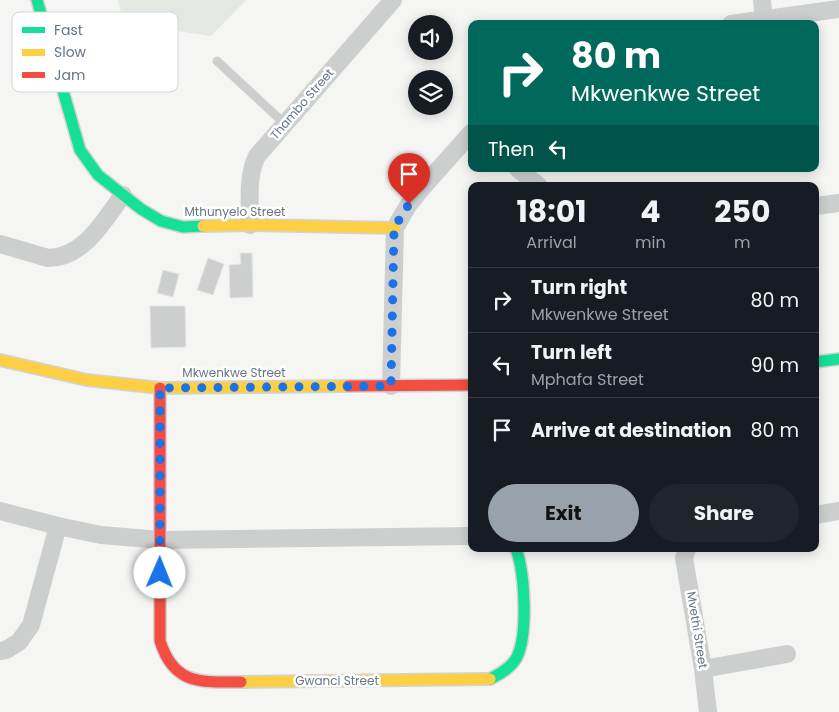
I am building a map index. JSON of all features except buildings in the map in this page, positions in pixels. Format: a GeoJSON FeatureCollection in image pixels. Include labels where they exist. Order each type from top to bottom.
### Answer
{"type":"FeatureCollection","features":[{"type":"Feature","properties":{"kind":"street"},"geometry":{"type":"LineString","coordinates":[[762,0],[764,19]]}},
{"type":"Feature","properties":{"kind":"street","name":"Thambo Street"},"geometry":{"type":"LineString","coordinates":[[250,225],[253,165],[257,156],[389,1]]}},
{"type":"Feature","properties":{"kind":"street"},"geometry":{"type":"LineString","coordinates":[[757,20],[839,9]]}},
{"type":"Feature","properties":{"kind":"street","name":"Mthunyelo Street"},"geometry":{"type":"LineString","coordinates":[[63,92],[80,150],[98,175],[141,209],[174,226],[190,228],[250,225],[394,228]]}},
{"type":"Feature","properties":{"kind":"street"},"geometry":{"type":"LineString","coordinates":[[391,386],[394,228],[409,204],[468,136]]}},
{"type":"Feature","properties":{"kind":"street"},"geometry":{"type":"LineString","coordinates":[[522,172],[534,182]]}},
{"type":"Feature","properties":{"kind":"street"},"geometry":{"type":"LineString","coordinates":[[0,244],[48,258],[55,258],[71,252],[80,247],[96,231],[123,195]]}},
{"type":"Feature","properties":{"kind":"street"},"geometry":{"type":"LineString","coordinates":[[819,206],[839,203]]}},
{"type":"Feature","properties":{"kind":"street"},"geometry":{"type":"LineString","coordinates":[[819,361],[839,358]]}},
{"type":"Feature","properties":{"kind":"street","name":"Mkwenkwe Street"},"geometry":{"type":"LineString","coordinates":[[0,360],[88,380],[160,388],[468,385]]}},
{"type":"Feature","properties":{"kind":"street","name":"Gwanci Street"},"geometry":{"type":"LineString","coordinates":[[160,388],[160,642],[168,662],[175,671],[191,679],[228,682],[476,680],[490,679],[501,675],[518,656],[521,644],[523,578],[517,552]]}},
{"type":"Feature","properties":{"kind":"street"},"geometry":{"type":"LineString","coordinates":[[0,511],[58,526],[101,534],[161,540],[468,536]]}},
{"type":"Feature","properties":{"kind":"street"},"geometry":{"type":"LineString","coordinates":[[819,514],[839,511]]}},
{"type":"Feature","properties":{"kind":"street"},"geometry":{"type":"LineString","coordinates":[[0,651],[19,642],[31,625],[58,526]]}},
{"type":"Feature","properties":{"kind":"street","name":"Mvethi Street"},"geometry":{"type":"LineString","coordinates":[[686,552],[684,558],[703,669],[708,712]]}},
{"type":"Feature","properties":{"kind":"street"},"geometry":{"type":"LineString","coordinates":[[703,669],[787,654]]}},
{"type":"Feature","properties":{"kind":"lane"},"geometry":{"type":"LineString","coordinates":[[217,60],[285,124]]}},
{"type":"Feature","properties":{"kind":"shaded area"},"geometry":{"type":"Polygon","coordinates":[[[118,0],[246,0],[211,36],[178,31],[178,12],[121,12],[118,0]]]}},
{"type":"Feature","properties":{"kind":"traffic: fast"},"geometry":{"type":"LineString","coordinates":[[37,0],[40,12]]}},
{"type":"Feature","properties":{"kind":"traffic: fast"},"geometry":{"type":"LineString","coordinates":[[63,92],[80,150],[98,175],[141,209],[161,221],[183,227],[203,226]]}},
{"type":"Feature","properties":{"kind":"traffic: fast"},"geometry":{"type":"LineString","coordinates":[[819,362],[839,359]]}},
{"type":"Feature","properties":{"kind":"traffic: fast"},"geometry":{"type":"LineString","coordinates":[[490,679],[512,664],[517,657],[523,634],[524,603],[522,573],[517,552]]}},
{"type":"Feature","properties":{"kind":"traffic: slow"},"geometry":{"type":"LineString","coordinates":[[203,226],[395,228]]}},
{"type":"Feature","properties":{"kind":"traffic: slow"},"geometry":{"type":"LineString","coordinates":[[0,360],[87,380],[160,388],[348,386]]}},
{"type":"Feature","properties":{"kind":"traffic: slow"},"geometry":{"type":"LineString","coordinates":[[241,682],[490,679]]}},
{"type":"Feature","properties":{"kind":"traffic: jam"},"geometry":{"type":"LineString","coordinates":[[348,386],[468,385]]}},
{"type":"Feature","properties":{"kind":"traffic: jam"},"geometry":{"type":"LineString","coordinates":[[160,388],[160,641],[173,666],[190,678],[213,682],[241,682]]}},
{"type":"Feature","properties":{"kind":"route"},"geometry":{"type":"LineString","coordinates":[[160,573],[160,388],[391,386],[394,228],[409,204]]}}]}
